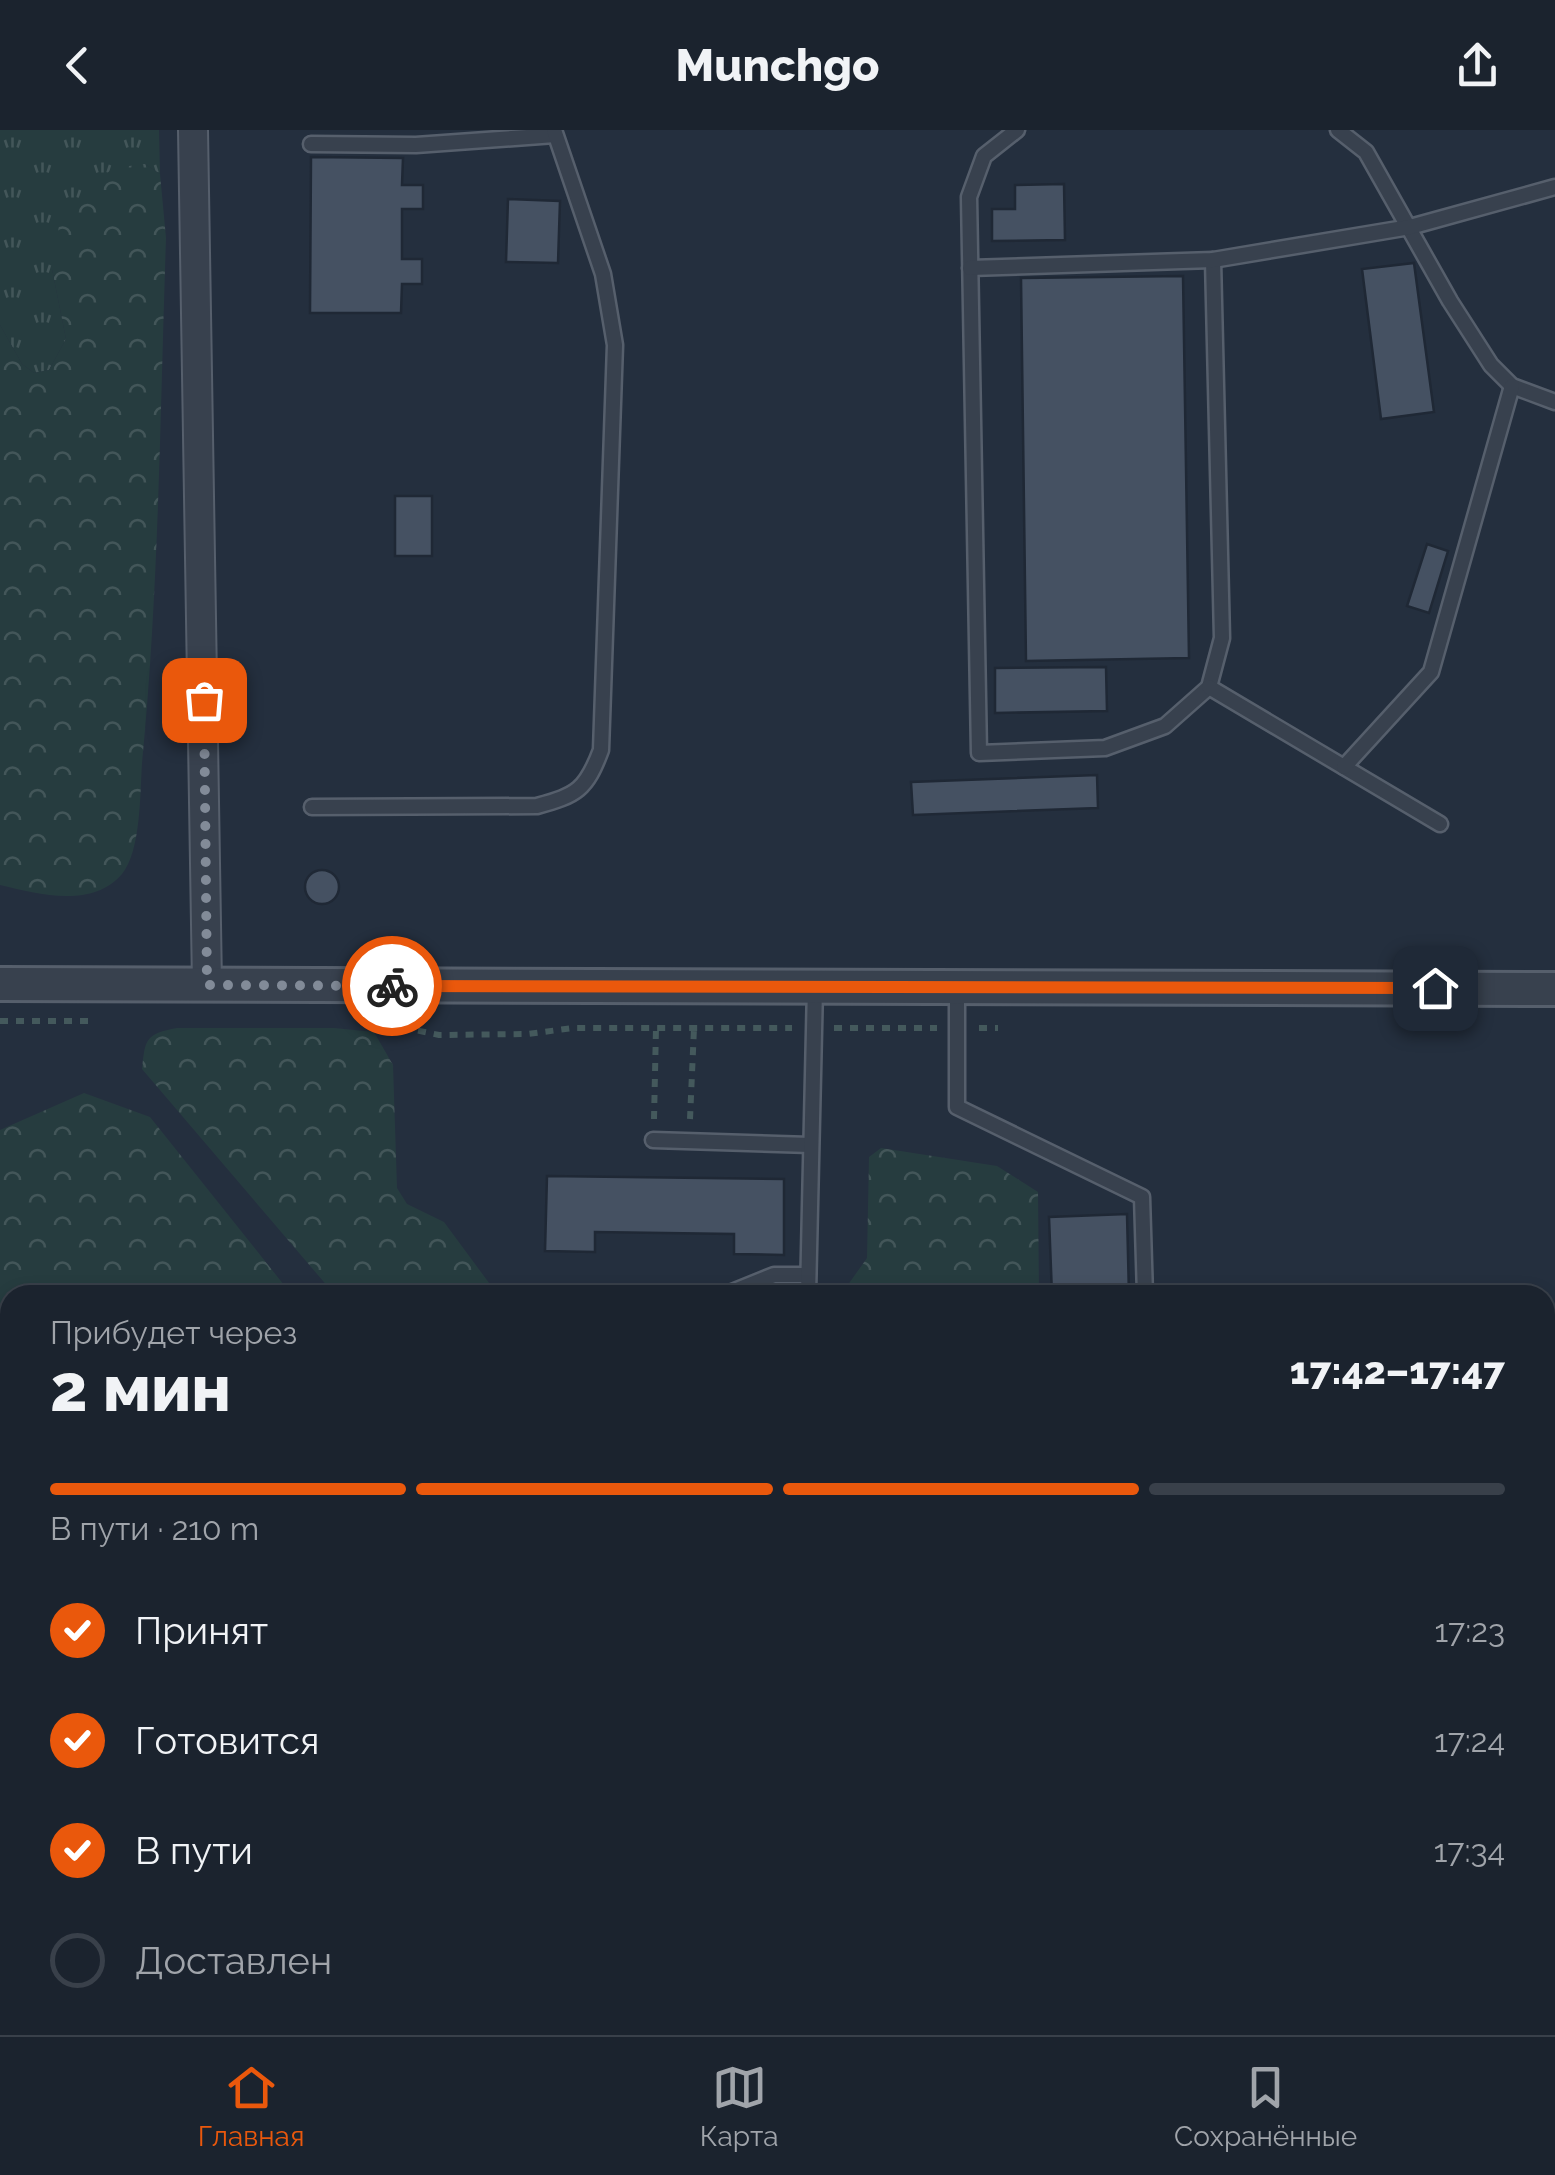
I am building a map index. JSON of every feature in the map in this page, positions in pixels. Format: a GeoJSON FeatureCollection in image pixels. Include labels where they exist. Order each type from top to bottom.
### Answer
{"type":"FeatureCollection","features":[{"type":"Feature","properties":{"kind":"street"},"geometry":{"type":"LineString","coordinates":[[193,130],[207,985]]}},
{"type":"Feature","properties":{"kind":"street"},"geometry":{"type":"LineString","coordinates":[[0,984],[1555,988]]}},
{"type":"Feature","properties":{"kind":"lane"},"geometry":{"type":"LineString","coordinates":[[1017,130],[984,156],[968,197],[979,753],[1105,748],[1165,726],[1209,687],[1222,638],[1213,260]]}},
{"type":"Feature","properties":{"kind":"lane"},"geometry":{"type":"LineString","coordinates":[[1338,130],[1366,152],[1491,365],[1512,386],[1555,402]]}},
{"type":"Feature","properties":{"kind":"lane"},"geometry":{"type":"LineString","coordinates":[[311,144],[416,145],[555,132],[602,274],[615,346],[602,750],[591,778],[572,797],[537,806],[312,808]]}},
{"type":"Feature","properties":{"kind":"lane"},"geometry":{"type":"LineString","coordinates":[[970,268],[1213,260],[1410,227],[1555,187]]}},
{"type":"Feature","properties":{"kind":"lane"},"geometry":{"type":"LineString","coordinates":[[1344,766],[1431,672],[1512,386]]}},
{"type":"Feature","properties":{"kind":"lane"},"geometry":{"type":"LineString","coordinates":[[1209,687],[1440,824]]}},
{"type":"Feature","properties":{"kind":"lane"},"geometry":{"type":"LineString","coordinates":[[808,1285],[815,986]]}},
{"type":"Feature","properties":{"kind":"lane"},"geometry":{"type":"LineString","coordinates":[[957,988],[957,1107],[1142,1196],[1145,1285]]}},
{"type":"Feature","properties":{"kind":"lane"},"geometry":{"type":"LineString","coordinates":[[654,1140],[810,1145]]}},
{"type":"Feature","properties":{"kind":"lane"},"geometry":{"type":"LineString","coordinates":[[749,1285],[774,1275],[808,1275]]}},
{"type":"Feature","properties":{"kind":"path"},"geometry":{"type":"LineString","coordinates":[[0,1021],[103,1020]]}},
{"type":"Feature","properties":{"kind":"path"},"geometry":{"type":"LineString","coordinates":[[366,1020],[439,1035],[642,1028]]}},
{"type":"Feature","properties":{"kind":"path"},"geometry":{"type":"LineString","coordinates":[[654,1140],[656,1028]]}},
{"type":"Feature","properties":{"kind":"path"},"geometry":{"type":"LineString","coordinates":[[690,1141],[694,1028]]}},
{"type":"Feature","properties":{"kind":"green space"},"geometry":{"type":"Polygon","coordinates":[[[0,130],[159,130],[160,174],[145,164],[52,269],[66,339],[49,370],[34,373],[22,364],[0,325],[0,130]]]}},
{"type":"Feature","properties":{"kind":"green space"},"geometry":{"type":"Polygon","coordinates":[[[145,164],[160,174],[166,238],[152,632],[138,821],[128,864],[110,885],[80,895],[47,895],[0,885],[0,325],[22,364],[34,373],[49,370],[66,339],[52,269],[61,213],[113,168],[145,164]]]}},
{"type":"Feature","properties":{"kind":"green space"},"geometry":{"type":"Polygon","coordinates":[[[177,1028],[334,1028],[374,1032],[393,1065],[397,1188],[407,1204],[444,1222],[491,1285],[326,1285],[142,1069],[149,1039],[177,1028]]]}},
{"type":"Feature","properties":{"kind":"green space"},"geometry":{"type":"Polygon","coordinates":[[[84,1093],[150,1117],[284,1285],[0,1285],[0,1130],[84,1093]]]}},
{"type":"Feature","properties":{"kind":"green space"},"geometry":{"type":"Polygon","coordinates":[[[881,1148],[997,1166],[1038,1192],[1039,1285],[848,1285],[867,1258],[869,1157],[881,1148]]]}},
{"type":"Feature","properties":{"kind":"building"},"geometry":{"type":"Polygon","coordinates":[[[311,157],[403,158],[402,185],[423,185],[423,209],[402,209],[402,259],[422,259],[422,284],[402,284],[401,313],[310,313],[311,157]]]}},
{"type":"Feature","properties":{"kind":"building"},"geometry":{"type":"Polygon","coordinates":[[[1064,184],[1065,240],[992,241],[992,209],[1015,209],[1015,185],[1064,184]]]}},
{"type":"Feature","properties":{"kind":"building"},"geometry":{"type":"Polygon","coordinates":[[[508,199],[560,201],[558,263],[506,262],[508,199]]]}},
{"type":"Feature","properties":{"kind":"building"},"geometry":{"type":"Polygon","coordinates":[[[1414,263],[1434,412],[1381,419],[1362,269],[1414,263]]]}},
{"type":"Feature","properties":{"kind":"building"},"geometry":{"type":"Polygon","coordinates":[[[1183,276],[1189,658],[1026,661],[1021,278],[1183,276]]]}},
{"type":"Feature","properties":{"kind":"building"},"geometry":{"type":"Polygon","coordinates":[[[395,496],[432,496],[432,556],[395,556],[395,496]]]}},
{"type":"Feature","properties":{"kind":"building"},"geometry":{"type":"Polygon","coordinates":[[[1427,544],[1448,551],[1429,613],[1407,606],[1427,544]]]}},
{"type":"Feature","properties":{"kind":"building"},"geometry":{"type":"Polygon","coordinates":[[[1106,667],[1107,711],[995,713],[995,668],[1106,667]]]}},
{"type":"Feature","properties":{"kind":"building"},"geometry":{"type":"Polygon","coordinates":[[[1097,775],[1098,808],[913,815],[911,782],[1097,775]]]}},
{"type":"Feature","properties":{"kind":"building"},"geometry":{"type":"Polygon","coordinates":[[[322,870],[334,875],[339,887],[334,899],[322,904],[310,899],[305,887],[310,875],[322,870]]]}},
{"type":"Feature","properties":{"kind":"building"},"geometry":{"type":"Polygon","coordinates":[[[547,1176],[784,1179],[784,1255],[734,1254],[734,1234],[595,1232],[595,1252],[545,1251],[547,1176]]]}},
{"type":"Feature","properties":{"kind":"building"},"geometry":{"type":"Polygon","coordinates":[[[1127,1214],[1129,1285],[1052,1285],[1049,1217],[1127,1214]]]}},
{"type":"Feature","properties":{"kind":"way so far"},"geometry":{"type":"LineString","coordinates":[[204,700],[207,985],[392,986]]}},
{"type":"Feature","properties":{"kind":"route"},"geometry":{"type":"LineString","coordinates":[[392,986],[1435,988]]}}]}
